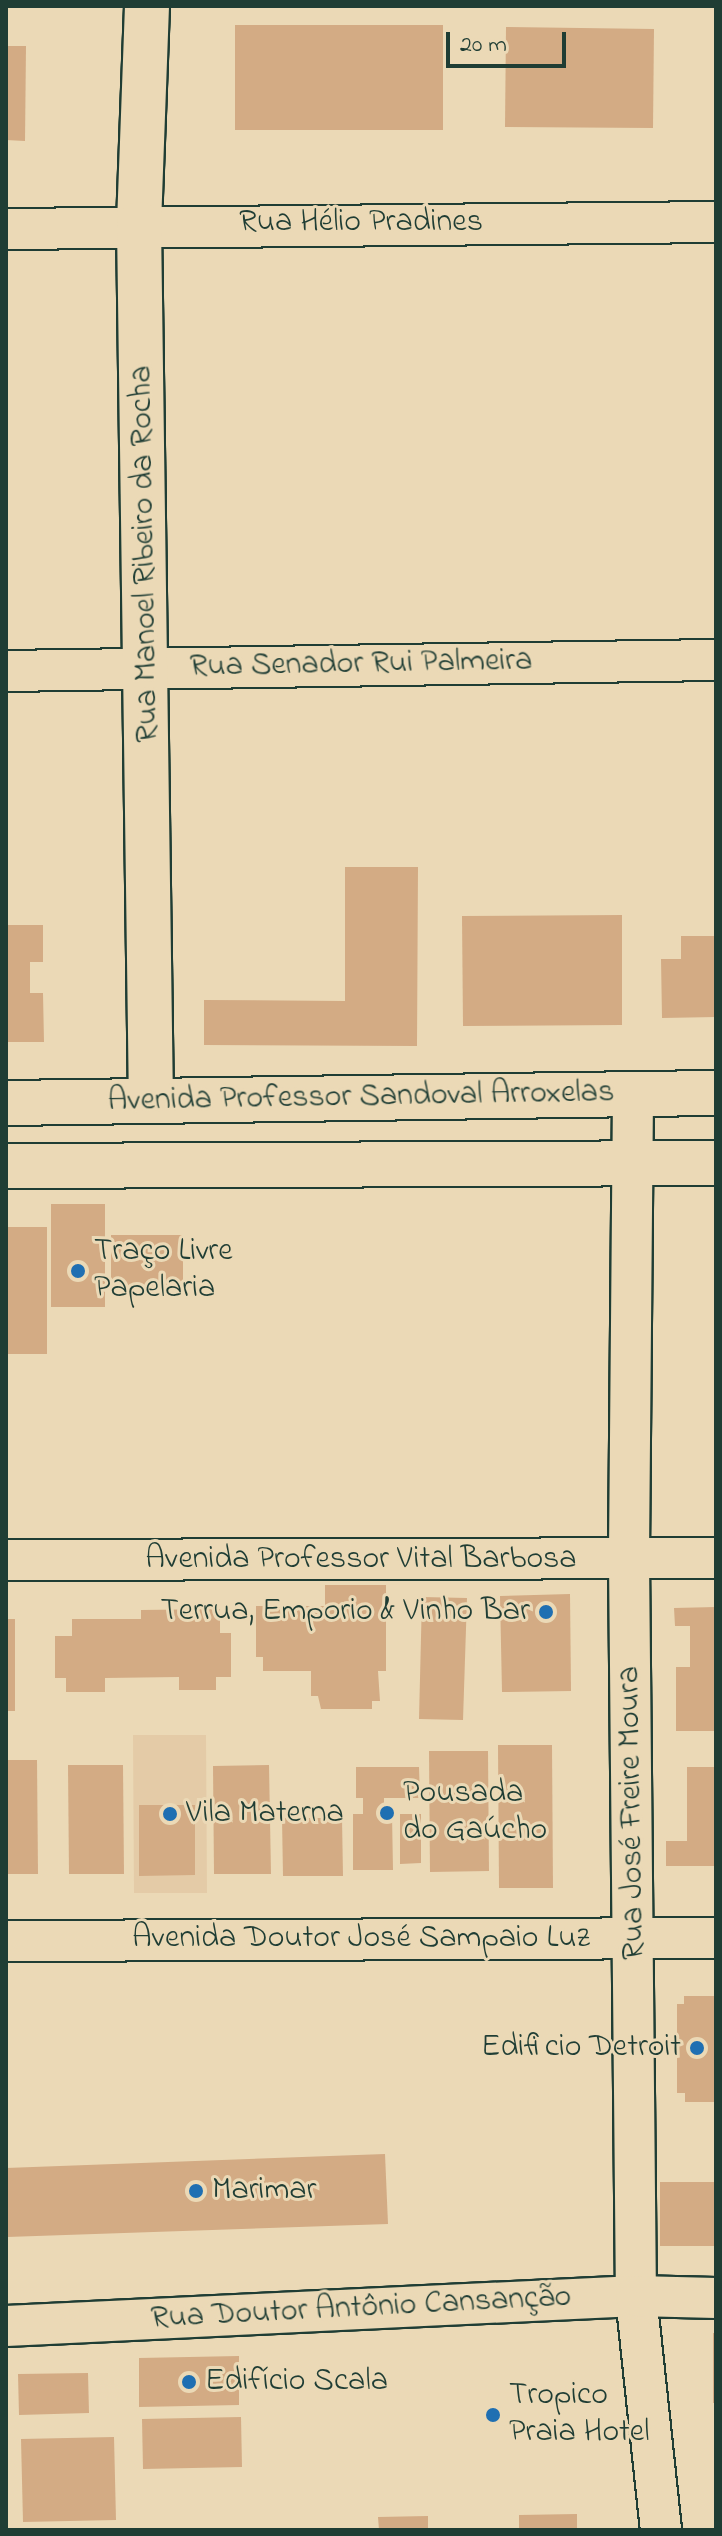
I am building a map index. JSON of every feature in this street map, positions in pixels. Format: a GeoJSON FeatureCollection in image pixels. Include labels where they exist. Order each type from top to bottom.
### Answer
{"type":"FeatureCollection","features":[{"type":"Feature","properties":{"kind":"street","name":"Rua Manoel Ribeiro da Rocha"},"geometry":{"type":"LineString","coordinates":[[147,6],[139,224],[149,668],[151,1101]]}},
{"type":"Feature","properties":{"kind":"street","name":"Rua Hélio Pradines"},"geometry":{"type":"LineString","coordinates":[[6,229],[139,224],[716,222]]}},
{"type":"Feature","properties":{"kind":"street","name":"Rua Senador Rui Palmeira"},"geometry":{"type":"LineString","coordinates":[[6,671],[716,660]]}},
{"type":"Feature","properties":{"kind":"street","name":"Avenida Professor Sandoval Arroxelas"},"geometry":{"type":"LineString","coordinates":[[6,1103],[716,1093]]}},
{"type":"Feature","properties":{"kind":"street","name":"Rua José Freire Moura"},"geometry":{"type":"LineString","coordinates":[[633,1095],[629,1559],[636,1938],[636,2296],[661,2530]]}},
{"type":"Feature","properties":{"kind":"street","name":"Avenida Professor Sandoval Arroxelas"},"geometry":{"type":"LineString","coordinates":[[6,1166],[716,1163]]}},
{"type":"Feature","properties":{"kind":"street","name":"Avenida Professor Vital Barbosa"},"geometry":{"type":"LineString","coordinates":[[6,1560],[716,1558]]}},
{"type":"Feature","properties":{"kind":"street","name":"Avenida Doutor José Sampaio Luz"},"geometry":{"type":"LineString","coordinates":[[6,1941],[716,1938]]}},
{"type":"Feature","properties":{"kind":"street","name":"Rua Doutor Antônio Cansanção"},"geometry":{"type":"LineString","coordinates":[[6,2326],[636,2296],[716,2298]]}},
{"type":"Feature","properties":{"kind":"shaded area","name":"Vila Materna"},"geometry":{"type":"Polygon","coordinates":[[[133,1735],[206,1735],[207,1893],[134,1893],[133,1735]]]}},
{"type":"Feature","properties":{"kind":"building"},"geometry":{"type":"Polygon","coordinates":[[[235,25],[443,25],[443,130],[235,130],[235,25]]]}},
{"type":"Feature","properties":{"kind":"building"},"geometry":{"type":"Polygon","coordinates":[[[506,27],[654,29],[653,128],[505,127],[506,27]]]}},
{"type":"Feature","properties":{"kind":"building"},"geometry":{"type":"Polygon","coordinates":[[[6,46],[26,46],[25,141],[6,140],[6,46]]]}},
{"type":"Feature","properties":{"kind":"building"},"geometry":{"type":"Polygon","coordinates":[[[345,867],[418,867],[417,1046],[204,1045],[204,1000],[345,1001],[345,867]]]}},
{"type":"Feature","properties":{"kind":"building"},"geometry":{"type":"Polygon","coordinates":[[[622,915],[622,1025],[463,1026],[462,916],[622,915]]]}},
{"type":"Feature","properties":{"kind":"building"},"geometry":{"type":"Polygon","coordinates":[[[6,925],[43,925],[43,962],[30,962],[30,993],[43,993],[44,1042],[6,1042],[6,925]]]}},
{"type":"Feature","properties":{"kind":"building"},"geometry":{"type":"Polygon","coordinates":[[[681,936],[716,936],[716,1017],[662,1018],[661,959],[681,959],[681,936]]]}},
{"type":"Feature","properties":{"kind":"building","name":"Traço Livre Papelaria"},"geometry":{"type":"Polygon","coordinates":[[[51,1204],[105,1204],[105,1307],[51,1307],[51,1204]]]}},
{"type":"Feature","properties":{"kind":"building"},"geometry":{"type":"Polygon","coordinates":[[[6,1227],[47,1227],[47,1354],[6,1354],[6,1227]]]}},
{"type":"Feature","properties":{"kind":"building"},"geometry":{"type":"Polygon","coordinates":[[[111,1235],[183,1235],[183,1289],[111,1289],[111,1235]]]}},
{"type":"Feature","properties":{"kind":"building"},"geometry":{"type":"Polygon","coordinates":[[[325,1585],[386,1585],[386,1671],[378,1671],[380,1701],[372,1701],[372,1709],[321,1709],[318,1696],[311,1696],[311,1671],[263,1671],[263,1657],[256,1657],[256,1606],[325,1606],[325,1585]]]}},
{"type":"Feature","properties":{"kind":"building"},"geometry":{"type":"Polygon","coordinates":[[[570,1594],[571,1691],[502,1692],[500,1596],[570,1594]]]}},
{"type":"Feature","properties":{"kind":"building"},"geometry":{"type":"Polygon","coordinates":[[[422,1597],[467,1598],[463,1720],[419,1719],[422,1597]]]}},
{"type":"Feature","properties":{"kind":"building"},"geometry":{"type":"Polygon","coordinates":[[[716,1607],[716,1731],[676,1731],[676,1667],[690,1667],[690,1626],[675,1626],[674,1608],[716,1607]]]}},
{"type":"Feature","properties":{"kind":"building"},"geometry":{"type":"Polygon","coordinates":[[[220,1609],[220,1633],[231,1633],[231,1677],[216,1677],[216,1690],[179,1690],[179,1677],[105,1678],[105,1692],[66,1692],[66,1678],[55,1678],[55,1636],[72,1636],[72,1619],[141,1619],[141,1610],[220,1609]]]}},
{"type":"Feature","properties":{"kind":"building"},"geometry":{"type":"Polygon","coordinates":[[[6,1619],[15,1619],[15,1711],[6,1711],[6,1619]]]}},
{"type":"Feature","properties":{"kind":"building"},"geometry":{"type":"Polygon","coordinates":[[[498,1745],[552,1745],[553,1888],[499,1888],[498,1745]]]}},
{"type":"Feature","properties":{"kind":"building"},"geometry":{"type":"Polygon","coordinates":[[[429,1751],[488,1751],[489,1871],[430,1872],[429,1751]]]}},
{"type":"Feature","properties":{"kind":"building"},"geometry":{"type":"Polygon","coordinates":[[[6,1760],[37,1760],[38,1874],[6,1874],[6,1760]]]}},
{"type":"Feature","properties":{"kind":"building"},"geometry":{"type":"Polygon","coordinates":[[[68,1765],[123,1765],[124,1874],[69,1874],[68,1765]]]}},
{"type":"Feature","properties":{"kind":"building"},"geometry":{"type":"Polygon","coordinates":[[[269,1765],[271,1874],[214,1874],[213,1766],[269,1765]]]}},
{"type":"Feature","properties":{"kind":"building"},"geometry":{"type":"Polygon","coordinates":[[[356,1767],[419,1767],[420,1798],[384,1798],[384,1814],[392,1814],[393,1870],[353,1870],[353,1814],[363,1814],[363,1798],[356,1798],[356,1767]]]}},
{"type":"Feature","properties":{"kind":"building"},"geometry":{"type":"Polygon","coordinates":[[[687,1767],[716,1767],[716,1866],[666,1866],[666,1841],[687,1841],[687,1767]]]}},
{"type":"Feature","properties":{"kind":"building"},"geometry":{"type":"Polygon","coordinates":[[[139,1805],[195,1805],[195,1875],[139,1876],[139,1805]]]}},
{"type":"Feature","properties":{"kind":"building"},"geometry":{"type":"Polygon","coordinates":[[[400,1814],[421,1814],[421,1863],[400,1864],[400,1814]]]}},
{"type":"Feature","properties":{"kind":"building"},"geometry":{"type":"Polygon","coordinates":[[[282,1818],[342,1818],[343,1876],[283,1876],[282,1818]]]}},
{"type":"Feature","properties":{"kind":"building","name":"Edificio Detroit"},"geometry":{"type":"Polygon","coordinates":[[[684,1996],[716,1996],[716,2102],[685,2102],[685,2093],[677,2093],[677,2004],[684,2004],[684,1996]]]}},
{"type":"Feature","properties":{"kind":"building","name":"Marimar"},"geometry":{"type":"Polygon","coordinates":[[[385,2154],[388,2224],[7,2237],[6,2168],[385,2154]]]}},
{"type":"Feature","properties":{"kind":"building"},"geometry":{"type":"Polygon","coordinates":[[[660,2182],[716,2182],[716,2246],[660,2246],[660,2182]]]}},
{"type":"Feature","properties":{"kind":"building"},"geometry":{"type":"Polygon","coordinates":[[[713,2333],[716,2333],[716,2403],[713,2403],[713,2333]]]}},
{"type":"Feature","properties":{"kind":"building","name":"Edifício Scala"},"geometry":{"type":"Polygon","coordinates":[[[239,2356],[239,2405],[139,2407],[139,2358],[239,2356]]]}},
{"type":"Feature","properties":{"kind":"building"},"geometry":{"type":"Polygon","coordinates":[[[88,2373],[89,2413],[19,2415],[18,2374],[88,2373]]]}},
{"type":"Feature","properties":{"kind":"building"},"geometry":{"type":"Polygon","coordinates":[[[241,2417],[242,2467],[143,2469],[142,2419],[241,2417]]]}},
{"type":"Feature","properties":{"kind":"building"},"geometry":{"type":"Polygon","coordinates":[[[114,2437],[116,2520],[23,2522],[21,2439],[114,2437]]]}},
{"type":"Feature","properties":{"kind":"building"},"geometry":{"type":"Polygon","coordinates":[[[577,2514],[577,2530],[519,2530],[519,2515],[577,2514]]]}},
{"type":"Feature","properties":{"kind":"building"},"geometry":{"type":"Polygon","coordinates":[[[428,2516],[428,2530],[379,2530],[378,2517],[428,2516]]]}},
{"type":"Feature","properties":{"kind":"place","name":"Traço Livre Papelaria"},"geometry":{"type":"Point","coordinates":[78,1271]}},
{"type":"Feature","properties":{"kind":"place","name":"Terrua, Emporio & Vinho Bar"},"geometry":{"type":"Point","coordinates":[546,1612]}},
{"type":"Feature","properties":{"kind":"place","name":"Pousada do Gaúcho"},"geometry":{"type":"Point","coordinates":[387,1813]}},
{"type":"Feature","properties":{"kind":"place","name":"Vila Materna"},"geometry":{"type":"Point","coordinates":[170,1814]}},
{"type":"Feature","properties":{"kind":"place","name":"Edificio Detroit"},"geometry":{"type":"Point","coordinates":[697,2048]}},
{"type":"Feature","properties":{"kind":"place","name":"Marimar"},"geometry":{"type":"Point","coordinates":[196,2191]}},
{"type":"Feature","properties":{"kind":"place","name":"Edifício Scala"},"geometry":{"type":"Point","coordinates":[189,2382]}},
{"type":"Feature","properties":{"kind":"place","name":"Tropico Praia Hotel"},"geometry":{"type":"Point","coordinates":[493,2415]}}]}
